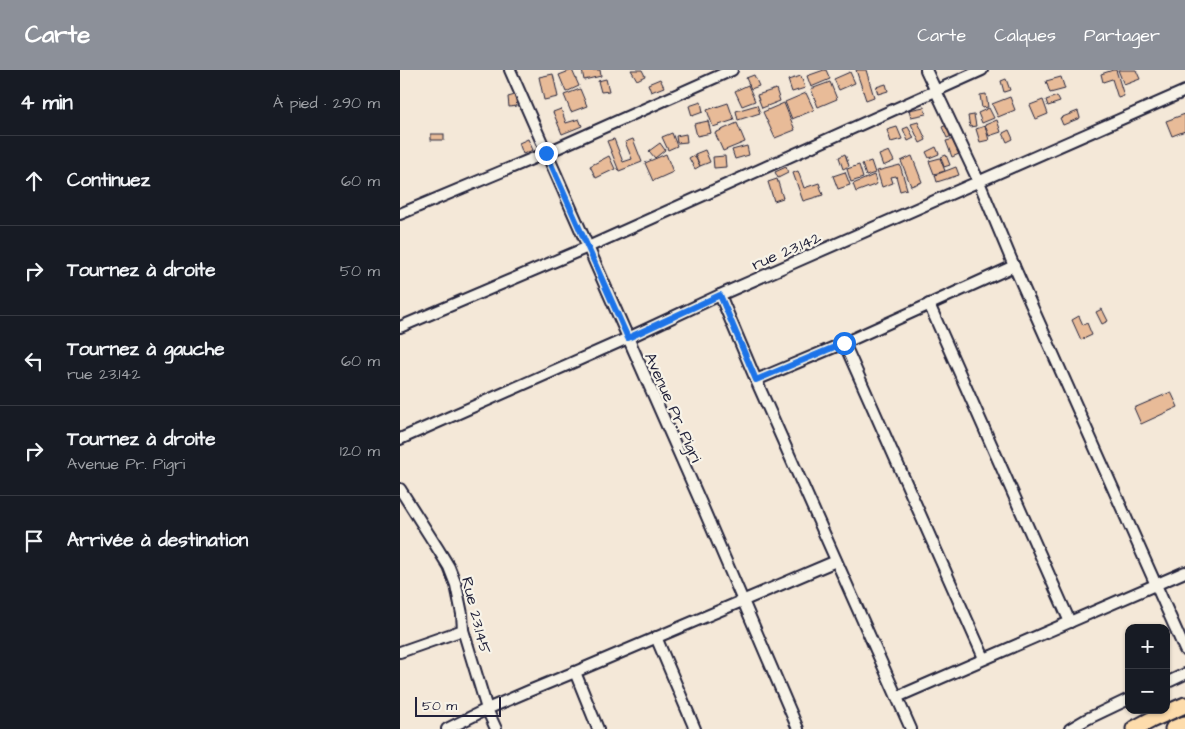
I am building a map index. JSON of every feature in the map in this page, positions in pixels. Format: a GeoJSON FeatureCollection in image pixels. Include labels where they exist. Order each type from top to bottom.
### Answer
{"type":"FeatureCollection","features":[{"type":"Feature","properties":{"kind":"main road"},"geometry":{"type":"LineString","coordinates":[[1134,729],[1185,705]]}},
{"type":"Feature","properties":{"kind":"main road"},"geometry":{"type":"LineString","coordinates":[[1173,729],[1185,724]]}},
{"type":"Feature","properties":{"kind":"street","name":"Avenue Pr. Pigri"},"geometry":{"type":"LineString","coordinates":[[511,70],[798,729]]}},
{"type":"Feature","properties":{"kind":"street"},"geometry":{"type":"LineString","coordinates":[[400,214],[546,153],[732,70]]}},
{"type":"Feature","properties":{"kind":"street"},"geometry":{"type":"LineString","coordinates":[[926,70],[979,182],[1014,266],[1185,650]]}},
{"type":"Feature","properties":{"kind":"street"},"geometry":{"type":"LineString","coordinates":[[400,327],[588,247],[982,70]]}},
{"type":"Feature","properties":{"kind":"street","name":"rue 23.142"},"geometry":{"type":"LineString","coordinates":[[400,439],[720,295],[1185,91]]}},
{"type":"Feature","properties":{"kind":"street"},"geometry":{"type":"LineString","coordinates":[[756,380],[844,343],[1014,266]]}},
{"type":"Feature","properties":{"kind":"street"},"geometry":{"type":"LineString","coordinates":[[720,295],[911,729]]}},
{"type":"Feature","properties":{"kind":"street"},"geometry":{"type":"LineString","coordinates":[[929,304],[1070,622]]}},
{"type":"Feature","properties":{"kind":"street"},"geometry":{"type":"LineString","coordinates":[[844,343],[984,658]]}},
{"type":"Feature","properties":{"kind":"street","name":"Rue 23.145"},"geometry":{"type":"LineString","coordinates":[[400,489],[449,567],[456,585],[463,630],[487,709],[496,729]]}},
{"type":"Feature","properties":{"kind":"street"},"geometry":{"type":"LineString","coordinates":[[447,729],[487,709],[836,561]]}},
{"type":"Feature","properties":{"kind":"street"},"geometry":{"type":"LineString","coordinates":[[897,697],[1185,572]]}},
{"type":"Feature","properties":{"kind":"street"},"geometry":{"type":"LineString","coordinates":[[400,652],[463,630]]}},
{"type":"Feature","properties":{"kind":"street"},"geometry":{"type":"LineString","coordinates":[[656,637],[695,729]]}},
{"type":"Feature","properties":{"kind":"street"},"geometry":{"type":"LineString","coordinates":[[575,672],[598,729]]}},
{"type":"Feature","properties":{"kind":"street"},"geometry":{"type":"LineString","coordinates":[[1170,680],[1185,674]]}},
{"type":"Feature","properties":{"kind":"street"},"geometry":{"type":"LineString","coordinates":[[1070,729],[1125,701]]}},
{"type":"Feature","properties":{"kind":"building"},"geometry":{"type":"Polygon","coordinates":[[[572,70],[579,86],[566,92],[559,75],[572,70]]]}},
{"type":"Feature","properties":{"kind":"building"},"geometry":{"type":"Polygon","coordinates":[[[582,70],[600,70],[601,76],[584,80],[582,70]]]}},
{"type":"Feature","properties":{"kind":"building"},"geometry":{"type":"Polygon","coordinates":[[[631,70],[642,70],[645,76],[637,80],[631,70]]]}},
{"type":"Feature","properties":{"kind":"building"},"geometry":{"type":"Polygon","coordinates":[[[826,70],[830,79],[811,87],[807,76],[826,70]]]}},
{"type":"Feature","properties":{"kind":"building"},"geometry":{"type":"Polygon","coordinates":[[[856,70],[866,70],[874,97],[866,100],[856,70]]]}},
{"type":"Feature","properties":{"kind":"building"},"geometry":{"type":"Polygon","coordinates":[[[1116,70],[1124,96],[1118,98],[1112,79],[1103,82],[1101,74],[1116,70]]]}},
{"type":"Feature","properties":{"kind":"building"},"geometry":{"type":"Polygon","coordinates":[[[1118,70],[1136,70],[1140,79],[1124,85],[1118,70]]]}},
{"type":"Feature","properties":{"kind":"building"},"geometry":{"type":"Polygon","coordinates":[[[850,72],[855,83],[839,90],[834,79],[850,72]]]}},
{"type":"Feature","properties":{"kind":"building"},"geometry":{"type":"Polygon","coordinates":[[[553,74],[558,97],[544,100],[539,77],[553,74]]]}},
{"type":"Feature","properties":{"kind":"building"},"geometry":{"type":"Polygon","coordinates":[[[754,75],[759,86],[751,89],[746,78],[754,75]]]}},
{"type":"Feature","properties":{"kind":"building"},"geometry":{"type":"Polygon","coordinates":[[[801,76],[805,88],[792,92],[788,80],[801,76]]]}},
{"type":"Feature","properties":{"kind":"building"},"geometry":{"type":"Polygon","coordinates":[[[1061,77],[1065,89],[1050,93],[1046,81],[1061,77]]]}},
{"type":"Feature","properties":{"kind":"building"},"geometry":{"type":"Polygon","coordinates":[[[606,79],[609,91],[601,92],[598,81],[606,79]]]}},
{"type":"Feature","properties":{"kind":"building"},"geometry":{"type":"Polygon","coordinates":[[[660,79],[664,87],[651,92],[648,84],[660,79]]]}},
{"type":"Feature","properties":{"kind":"building"},"geometry":{"type":"Polygon","coordinates":[[[1006,79],[1010,90],[1004,92],[1001,81],[1006,79]]]}},
{"type":"Feature","properties":{"kind":"building"},"geometry":{"type":"Polygon","coordinates":[[[830,82],[837,99],[818,107],[811,89],[830,82]]]}},
{"type":"Feature","properties":{"kind":"building"},"geometry":{"type":"Polygon","coordinates":[[[886,84],[888,91],[878,94],[876,87],[886,84]]]}},
{"type":"Feature","properties":{"kind":"building"},"geometry":{"type":"Polygon","coordinates":[[[748,85],[755,101],[742,106],[735,91],[748,85]]]}},
{"type":"Feature","properties":{"kind":"building"},"geometry":{"type":"Polygon","coordinates":[[[580,89],[587,106],[571,112],[564,95],[580,89]]]}},
{"type":"Feature","properties":{"kind":"building"},"geometry":{"type":"Polygon","coordinates":[[[776,89],[780,101],[762,108],[757,95],[776,89]]]}},
{"type":"Feature","properties":{"kind":"building"},"geometry":{"type":"Polygon","coordinates":[[[806,93],[814,110],[792,119],[785,102],[806,93]]]}},
{"type":"Feature","properties":{"kind":"building"},"geometry":{"type":"Polygon","coordinates":[[[986,94],[988,107],[982,108],[980,95],[986,94]]]}},
{"type":"Feature","properties":{"kind":"building"},"geometry":{"type":"Polygon","coordinates":[[[515,95],[517,106],[509,107],[508,97],[515,95]]]}},
{"type":"Feature","properties":{"kind":"building"},"geometry":{"type":"Polygon","coordinates":[[[1057,96],[1060,102],[1048,106],[1046,100],[1057,96]]]}},
{"type":"Feature","properties":{"kind":"building"},"geometry":{"type":"Polygon","coordinates":[[[1010,97],[1015,110],[998,117],[992,104],[1010,97]]]}},
{"type":"Feature","properties":{"kind":"building"},"geometry":{"type":"Polygon","coordinates":[[[1043,100],[1048,114],[1036,119],[1030,105],[1043,100]]]}},
{"type":"Feature","properties":{"kind":"building"},"geometry":{"type":"Polygon","coordinates":[[[701,102],[703,112],[692,116],[689,106],[701,102]]]}},
{"type":"Feature","properties":{"kind":"building"},"geometry":{"type":"Polygon","coordinates":[[[728,103],[734,120],[713,127],[707,110],[728,103]]]}},
{"type":"Feature","properties":{"kind":"building"},"geometry":{"type":"Polygon","coordinates":[[[784,103],[795,130],[775,138],[763,112],[784,103]]]}},
{"type":"Feature","properties":{"kind":"building"},"geometry":{"type":"Polygon","coordinates":[[[757,105],[760,113],[738,120],[736,111],[757,105]]]}},
{"type":"Feature","properties":{"kind":"building"},"geometry":{"type":"Polygon","coordinates":[[[924,107],[926,114],[911,117],[909,110],[924,107]]]}},
{"type":"Feature","properties":{"kind":"building"},"geometry":{"type":"Polygon","coordinates":[[[989,108],[994,118],[982,123],[978,113],[989,108]]]}},
{"type":"Feature","properties":{"kind":"building"},"geometry":{"type":"Polygon","coordinates":[[[561,109],[566,123],[579,119],[582,126],[562,134],[553,112],[561,109]]]}},
{"type":"Feature","properties":{"kind":"building"},"geometry":{"type":"Polygon","coordinates":[[[1078,111],[1080,118],[1063,125],[1060,118],[1078,111]]]}},
{"type":"Feature","properties":{"kind":"building"},"geometry":{"type":"Polygon","coordinates":[[[1185,114],[1185,131],[1172,136],[1166,121],[1185,114]]]}},
{"type":"Feature","properties":{"kind":"building"},"geometry":{"type":"Polygon","coordinates":[[[974,115],[976,126],[970,127],[968,116],[974,115]]]}},
{"type":"Feature","properties":{"kind":"building"},"geometry":{"type":"Polygon","coordinates":[[[997,120],[1001,132],[989,136],[985,125],[997,120]]]}},
{"type":"Feature","properties":{"kind":"building"},"geometry":{"type":"Polygon","coordinates":[[[708,121],[711,133],[697,136],[694,124],[708,121]]]}},
{"type":"Feature","properties":{"kind":"building"},"geometry":{"type":"Polygon","coordinates":[[[918,122],[926,140],[920,143],[911,124],[918,122]]]}},
{"type":"Feature","properties":{"kind":"building"},"geometry":{"type":"Polygon","coordinates":[[[737,123],[745,142],[723,151],[715,133],[737,123]]]}},
{"type":"Feature","properties":{"kind":"building"},"geometry":{"type":"Polygon","coordinates":[[[952,123],[957,134],[947,138],[942,127],[952,123]]]}},
{"type":"Feature","properties":{"kind":"building"},"geometry":{"type":"Polygon","coordinates":[[[985,126],[989,140],[980,142],[976,129],[985,126]]]}},
{"type":"Feature","properties":{"kind":"building"},"geometry":{"type":"Polygon","coordinates":[[[897,127],[902,139],[891,142],[887,130],[897,127]]]}},
{"type":"Feature","properties":{"kind":"building"},"geometry":{"type":"Polygon","coordinates":[[[908,127],[914,138],[908,141],[903,129],[908,127]]]}},
{"type":"Feature","properties":{"kind":"building"},"geometry":{"type":"Polygon","coordinates":[[[1009,130],[1013,139],[1007,142],[1003,133],[1009,130]]]}},
{"type":"Feature","properties":{"kind":"building"},"geometry":{"type":"Polygon","coordinates":[[[672,133],[677,146],[668,150],[662,137],[672,133]]]}},
{"type":"Feature","properties":{"kind":"building"},"geometry":{"type":"Polygon","coordinates":[[[431,134],[444,134],[444,140],[431,140],[431,134]]]}},
{"type":"Feature","properties":{"kind":"building"},"geometry":{"type":"Polygon","coordinates":[[[686,134],[687,142],[677,143],[676,136],[686,134]]]}},
{"type":"Feature","properties":{"kind":"building"},"geometry":{"type":"Polygon","coordinates":[[[528,139],[533,150],[523,154],[519,143],[528,139]]]}},
{"type":"Feature","properties":{"kind":"building"},"geometry":{"type":"Polygon","coordinates":[[[614,139],[623,162],[632,159],[625,142],[633,139],[642,162],[619,171],[607,141],[614,139]]]}},
{"type":"Feature","properties":{"kind":"building"},"geometry":{"type":"Polygon","coordinates":[[[954,139],[959,154],[952,157],[946,141],[954,139]]]}},
{"type":"Feature","properties":{"kind":"building"},"geometry":{"type":"Polygon","coordinates":[[[660,143],[665,150],[655,158],[649,151],[660,143]]]}},
{"type":"Feature","properties":{"kind":"building"},"geometry":{"type":"Polygon","coordinates":[[[747,146],[749,155],[735,159],[732,150],[747,146]]]}},
{"type":"Feature","properties":{"kind":"building"},"geometry":{"type":"Polygon","coordinates":[[[936,147],[939,154],[929,158],[926,152],[936,147]]]}},
{"type":"Feature","properties":{"kind":"building"},"geometry":{"type":"Polygon","coordinates":[[[705,150],[710,162],[700,166],[695,154],[705,150]]]}},
{"type":"Feature","properties":{"kind":"building"},"geometry":{"type":"Polygon","coordinates":[[[889,151],[894,161],[883,166],[879,155],[889,151]]]}},
{"type":"Feature","properties":{"kind":"building"},"geometry":{"type":"Polygon","coordinates":[[[666,154],[673,172],[653,181],[645,163],[666,154]]]}},
{"type":"Feature","properties":{"kind":"building"},"geometry":{"type":"Polygon","coordinates":[[[845,154],[849,166],[843,169],[839,157],[845,154]]]}},
{"type":"Feature","properties":{"kind":"building"},"geometry":{"type":"Polygon","coordinates":[[[694,155],[700,166],[695,169],[689,158],[694,155]]]}},
{"type":"Feature","properties":{"kind":"building"},"geometry":{"type":"Polygon","coordinates":[[[946,155],[950,165],[944,167],[941,157],[946,155]]]}},
{"type":"Feature","properties":{"kind":"building"},"geometry":{"type":"Polygon","coordinates":[[[609,156],[615,169],[596,178],[590,166],[609,156]]]}},
{"type":"Feature","properties":{"kind":"building"},"geometry":{"type":"Polygon","coordinates":[[[725,156],[726,167],[714,168],[713,157],[725,156]]]}},
{"type":"Feature","properties":{"kind":"building"},"geometry":{"type":"Polygon","coordinates":[[[912,156],[922,182],[911,186],[901,161],[912,156]]]}},
{"type":"Feature","properties":{"kind":"building"},"geometry":{"type":"Polygon","coordinates":[[[940,158],[945,171],[934,174],[929,161],[940,158]]]}},
{"type":"Feature","properties":{"kind":"building"},"geometry":{"type":"Polygon","coordinates":[[[871,161],[875,173],[866,176],[862,164],[871,161]]]}},
{"type":"Feature","properties":{"kind":"building"},"geometry":{"type":"Polygon","coordinates":[[[859,165],[863,178],[851,182],[847,169],[859,165]]]}},
{"type":"Feature","properties":{"kind":"building"},"geometry":{"type":"Polygon","coordinates":[[[900,165],[907,189],[900,191],[896,176],[891,177],[893,183],[882,187],[877,171],[900,165]]]}},
{"type":"Feature","properties":{"kind":"building"},"geometry":{"type":"Polygon","coordinates":[[[786,167],[788,173],[778,178],[775,172],[786,167]]]}},
{"type":"Feature","properties":{"kind":"building"},"geometry":{"type":"Polygon","coordinates":[[[956,167],[959,175],[937,182],[935,175],[956,167]]]}},
{"type":"Feature","properties":{"kind":"building"},"geometry":{"type":"Polygon","coordinates":[[[798,171],[804,188],[819,183],[823,195],[803,201],[793,173],[798,171]]]}},
{"type":"Feature","properties":{"kind":"building"},"geometry":{"type":"Polygon","coordinates":[[[845,172],[850,185],[838,189],[833,176],[845,172]]]}},
{"type":"Feature","properties":{"kind":"building"},"geometry":{"type":"Polygon","coordinates":[[[874,175],[877,184],[856,192],[853,184],[874,175]]]}},
{"type":"Feature","properties":{"kind":"building"},"geometry":{"type":"Polygon","coordinates":[[[777,179],[783,198],[774,201],[768,182],[777,179]]]}},
{"type":"Feature","properties":{"kind":"building"},"geometry":{"type":"Polygon","coordinates":[[[1102,309],[1108,321],[1102,324],[1096,312],[1102,309]]]}},
{"type":"Feature","properties":{"kind":"building"},"geometry":{"type":"Polygon","coordinates":[[[1079,316],[1083,325],[1087,323],[1092,335],[1081,340],[1072,320],[1079,316]]]}},
{"type":"Feature","properties":{"kind":"building"},"geometry":{"type":"Polygon","coordinates":[[[1171,392],[1178,407],[1141,424],[1134,408],[1171,392]]]}},
{"type":"Feature","properties":{"kind":"route"},"geometry":{"type":"LineString","coordinates":[[546,153],[628,338],[720,295],[756,380],[844,343]]}}]}
